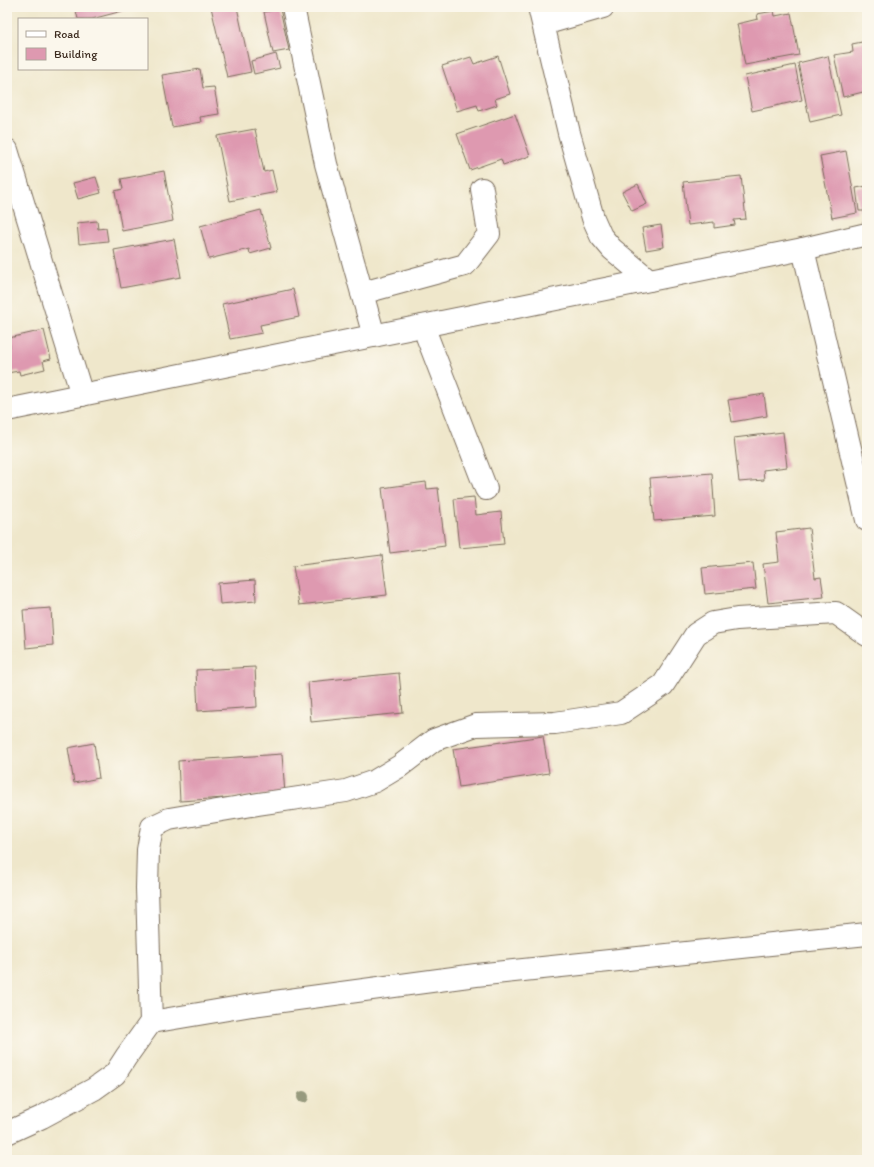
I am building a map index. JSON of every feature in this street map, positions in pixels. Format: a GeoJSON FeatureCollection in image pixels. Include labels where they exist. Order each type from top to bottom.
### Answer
{"type":"FeatureCollection","features":[{"type":"Feature","properties":{"kind":"street"},"geometry":{"type":"LineString","coordinates":[[294,7],[326,164],[374,336]]}},
{"type":"Feature","properties":{"kind":"street"},"geometry":{"type":"LineString","coordinates":[[603,7],[541,15],[569,133],[596,224],[601,236],[612,249],[649,280]]}},
{"type":"Feature","properties":{"kind":"street"},"geometry":{"type":"LineString","coordinates":[[7,150],[82,395]]}},
{"type":"Feature","properties":{"kind":"street"},"geometry":{"type":"LineString","coordinates":[[362,293],[464,265],[489,234],[482,189]]}},
{"type":"Feature","properties":{"kind":"street"},"geometry":{"type":"LineString","coordinates":[[7,410],[803,249],[867,234]]}},
{"type":"Feature","properties":{"kind":"street"},"geometry":{"type":"LineString","coordinates":[[803,249],[867,517]]}},
{"type":"Feature","properties":{"kind":"street"},"geometry":{"type":"LineString","coordinates":[[423,326],[486,489]]}},
{"type":"Feature","properties":{"kind":"street"},"geometry":{"type":"LineString","coordinates":[[7,1133],[94,1089],[115,1074],[151,1022],[147,888],[148,850],[152,827],[169,819],[346,791],[375,781],[400,766],[434,740],[476,725],[555,723],[621,713],[662,685],[696,634],[713,623],[737,619],[836,613],[867,635]]}},
{"type":"Feature","properties":{"kind":"street"},"geometry":{"type":"LineString","coordinates":[[151,1022],[252,1005],[476,975],[867,934]]}},
{"type":"Feature","properties":{"kind":"building"},"geometry":{"type":"Polygon","coordinates":[[[75,7],[125,7],[126,10],[96,18],[78,18],[75,7]]]}},
{"type":"Feature","properties":{"kind":"building"},"geometry":{"type":"Polygon","coordinates":[[[211,7],[237,7],[251,72],[227,77],[211,7]]]}},
{"type":"Feature","properties":{"kind":"building"},"geometry":{"type":"Polygon","coordinates":[[[280,9],[289,50],[273,53],[264,12],[280,9]]]}},
{"type":"Feature","properties":{"kind":"building"},"geometry":{"type":"Polygon","coordinates":[[[774,11],[775,16],[791,13],[799,55],[745,65],[737,24],[758,19],[757,14],[774,11]]]}},
{"type":"Feature","properties":{"kind":"building"},"geometry":{"type":"Polygon","coordinates":[[[867,41],[867,91],[843,97],[834,55],[853,52],[852,44],[867,41]]]}},
{"type":"Feature","properties":{"kind":"building"},"geometry":{"type":"Polygon","coordinates":[[[276,54],[280,68],[254,74],[251,61],[276,54]]]}},
{"type":"Feature","properties":{"kind":"building"},"geometry":{"type":"Polygon","coordinates":[[[498,56],[510,94],[495,99],[497,105],[479,111],[477,105],[457,111],[442,66],[471,57],[474,64],[498,56]]]}},
{"type":"Feature","properties":{"kind":"building"},"geometry":{"type":"Polygon","coordinates":[[[828,56],[841,115],[810,122],[798,63],[828,56]]]}},
{"type":"Feature","properties":{"kind":"building"},"geometry":{"type":"Polygon","coordinates":[[[795,65],[802,100],[752,111],[745,76],[795,65]]]}},
{"type":"Feature","properties":{"kind":"building"},"geometry":{"type":"Polygon","coordinates":[[[200,69],[203,88],[214,87],[219,114],[200,117],[201,122],[172,127],[162,75],[200,69]]]}},
{"type":"Feature","properties":{"kind":"building"},"geometry":{"type":"Polygon","coordinates":[[[515,114],[530,156],[503,165],[501,159],[470,170],[457,134],[515,114]]]}},
{"type":"Feature","properties":{"kind":"building"},"geometry":{"type":"Polygon","coordinates":[[[255,129],[264,172],[272,170],[277,192],[230,201],[217,136],[255,129]]]}},
{"type":"Feature","properties":{"kind":"building"},"geometry":{"type":"Polygon","coordinates":[[[846,151],[857,213],[832,218],[820,156],[846,151]]]}},
{"type":"Feature","properties":{"kind":"building"},"geometry":{"type":"Polygon","coordinates":[[[164,171],[173,221],[122,231],[115,191],[123,189],[121,179],[164,171]]]}},
{"type":"Feature","properties":{"kind":"building"},"geometry":{"type":"Polygon","coordinates":[[[741,176],[746,219],[734,220],[735,225],[714,228],[714,222],[688,225],[683,182],[741,176]]]}},
{"type":"Feature","properties":{"kind":"building"},"geometry":{"type":"Polygon","coordinates":[[[96,177],[101,193],[78,199],[73,183],[96,177]]]}},
{"type":"Feature","properties":{"kind":"building"},"geometry":{"type":"Polygon","coordinates":[[[638,184],[647,204],[632,211],[622,192],[638,184]]]}},
{"type":"Feature","properties":{"kind":"building"},"geometry":{"type":"Polygon","coordinates":[[[867,186],[867,211],[859,211],[856,188],[867,186]]]}},
{"type":"Feature","properties":{"kind":"building"},"geometry":{"type":"Polygon","coordinates":[[[261,210],[271,248],[250,254],[249,249],[209,259],[200,226],[261,210]]]}},
{"type":"Feature","properties":{"kind":"building"},"geometry":{"type":"Polygon","coordinates":[[[97,221],[98,229],[106,228],[108,241],[79,244],[77,223],[97,221]]]}},
{"type":"Feature","properties":{"kind":"building"},"geometry":{"type":"Polygon","coordinates":[[[661,225],[664,247],[646,250],[642,228],[661,225]]]}},
{"type":"Feature","properties":{"kind":"building"},"geometry":{"type":"Polygon","coordinates":[[[174,239],[181,277],[121,288],[114,250],[174,239]]]}},
{"type":"Feature","properties":{"kind":"building"},"geometry":{"type":"Polygon","coordinates":[[[293,289],[299,317],[260,325],[262,333],[230,339],[222,304],[293,289]]]}},
{"type":"Feature","properties":{"kind":"building"},"geometry":{"type":"Polygon","coordinates":[[[44,330],[51,359],[43,361],[45,369],[20,375],[19,371],[7,373],[7,347],[10,347],[9,338],[44,330]]]}},
{"type":"Feature","properties":{"kind":"building"},"geometry":{"type":"Polygon","coordinates":[[[764,394],[767,416],[732,422],[728,400],[764,394]]]}},
{"type":"Feature","properties":{"kind":"building"},"geometry":{"type":"Polygon","coordinates":[[[783,432],[787,467],[763,470],[764,480],[739,482],[734,438],[783,432]]]}},
{"type":"Feature","properties":{"kind":"building"},"geometry":{"type":"Polygon","coordinates":[[[712,473],[715,516],[654,521],[650,478],[712,473]]]}},
{"type":"Feature","properties":{"kind":"building"},"geometry":{"type":"Polygon","coordinates":[[[426,482],[427,489],[438,488],[445,546],[390,553],[382,488],[426,482]]]}},
{"type":"Feature","properties":{"kind":"building"},"geometry":{"type":"Polygon","coordinates":[[[474,497],[476,515],[501,512],[504,544],[459,548],[454,499],[474,497]]]}},
{"type":"Feature","properties":{"kind":"building"},"geometry":{"type":"Polygon","coordinates":[[[809,528],[815,578],[821,577],[824,597],[768,603],[763,564],[779,562],[776,532],[809,528]]]}},
{"type":"Feature","properties":{"kind":"building"},"geometry":{"type":"Polygon","coordinates":[[[382,555],[387,595],[299,605],[293,566],[382,555]]]}},
{"type":"Feature","properties":{"kind":"building"},"geometry":{"type":"Polygon","coordinates":[[[753,563],[756,589],[705,594],[702,568],[753,563]]]}},
{"type":"Feature","properties":{"kind":"building"},"geometry":{"type":"Polygon","coordinates":[[[255,580],[256,601],[220,604],[218,583],[255,580]]]}},
{"type":"Feature","properties":{"kind":"building"},"geometry":{"type":"Polygon","coordinates":[[[51,608],[53,645],[26,648],[23,610],[51,608]]]}},
{"type":"Feature","properties":{"kind":"building"},"geometry":{"type":"Polygon","coordinates":[[[255,667],[257,707],[198,711],[196,670],[255,667]]]}},
{"type":"Feature","properties":{"kind":"building"},"geometry":{"type":"Polygon","coordinates":[[[399,673],[403,713],[311,722],[308,682],[399,673]]]}},
{"type":"Feature","properties":{"kind":"building"},"geometry":{"type":"Polygon","coordinates":[[[543,736],[549,773],[459,787],[453,749],[543,736]]]}},
{"type":"Feature","properties":{"kind":"building"},"geometry":{"type":"Polygon","coordinates":[[[94,743],[99,778],[74,783],[68,748],[94,743]]]}},
{"type":"Feature","properties":{"kind":"building"},"geometry":{"type":"Polygon","coordinates":[[[282,754],[285,794],[180,801],[178,761],[282,754]]]}}]}
